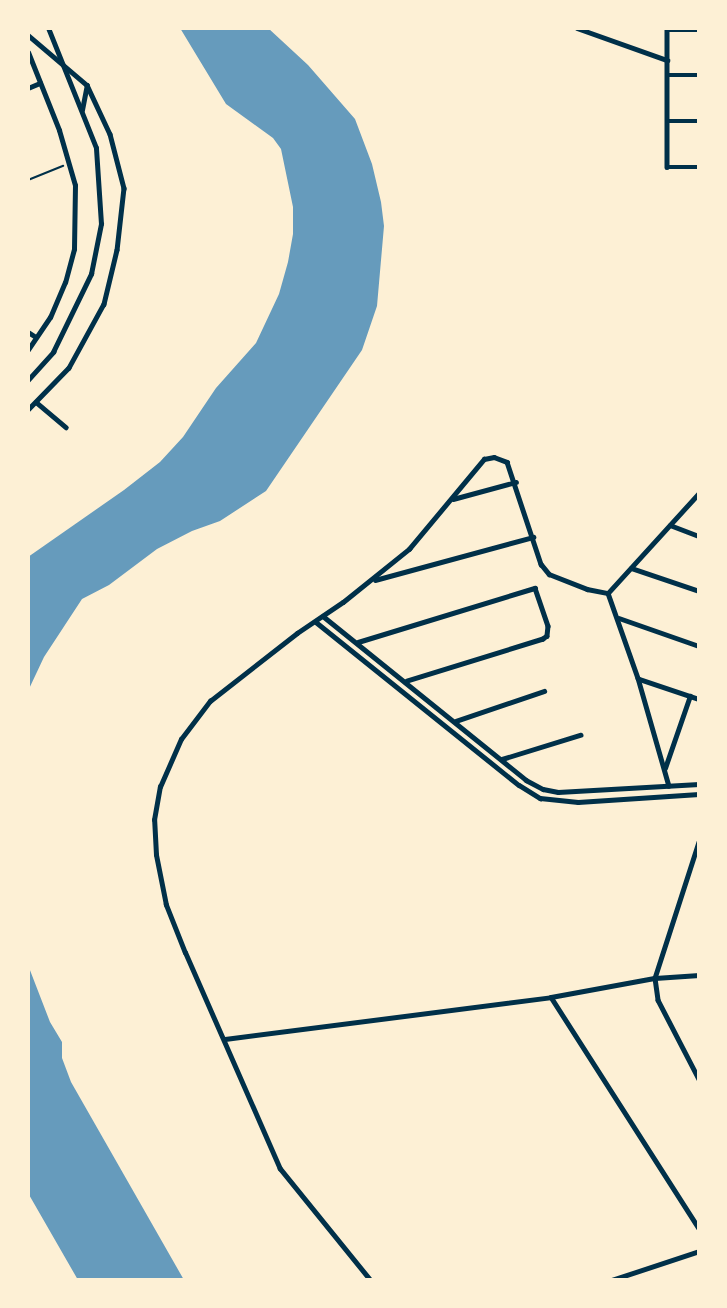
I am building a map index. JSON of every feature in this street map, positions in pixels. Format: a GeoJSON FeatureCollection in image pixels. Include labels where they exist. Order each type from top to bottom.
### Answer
{"type":"FeatureCollection","features":[{"type":"Feature","properties":{"kind":"street"},"geometry":{"type":"LineString","coordinates":[[28,380],[53,352],[92,274],[101,224],[96,148],[48,28]]}},
{"type":"Feature","properties":{"kind":"street"},"geometry":{"type":"LineString","coordinates":[[577,28],[667,60]]}},
{"type":"Feature","properties":{"kind":"street"},"geometry":{"type":"LineString","coordinates":[[600,36],[603,28]]}},
{"type":"Feature","properties":{"kind":"street"},"geometry":{"type":"LineString","coordinates":[[699,30],[667,29],[667,167],[699,167]]}},
{"type":"Feature","properties":{"kind":"street"},"geometry":{"type":"LineString","coordinates":[[28,35],[87,85],[110,134],[124,188],[117,250],[104,304],[69,368],[28,410]]}},
{"type":"Feature","properties":{"kind":"street"},"geometry":{"type":"LineString","coordinates":[[28,52],[71,163],[75,185],[74,249],[65,282],[28,350]]}},
{"type":"Feature","properties":{"kind":"street"},"geometry":{"type":"LineString","coordinates":[[667,75],[699,75]]}},
{"type":"Feature","properties":{"kind":"street"},"geometry":{"type":"LineString","coordinates":[[28,88],[40,83]]}},
{"type":"Feature","properties":{"kind":"street"},"geometry":{"type":"LineString","coordinates":[[82,111],[87,85]]}},
{"type":"Feature","properties":{"kind":"street"},"geometry":{"type":"LineString","coordinates":[[667,121],[699,121]]}},
{"type":"Feature","properties":{"kind":"street"},"geometry":{"type":"LineString","coordinates":[[28,332],[36,337]]}},
{"type":"Feature","properties":{"kind":"street"},"geometry":{"type":"LineString","coordinates":[[36,402],[66,427]]}},
{"type":"Feature","properties":{"kind":"street"},"geometry":{"type":"LineString","coordinates":[[370,1280],[280,1169],[166,905],[156,855],[154,820],[160,787],[181,738],[210,701],[409,549],[484,459],[489,457],[507,462],[516,482],[541,564],[549,575],[587,589],[608,593]]}},
{"type":"Feature","properties":{"kind":"street"},"geometry":{"type":"LineString","coordinates":[[453,499],[516,482]]}},
{"type":"Feature","properties":{"kind":"street"},"geometry":{"type":"LineString","coordinates":[[608,593],[699,493]]}},
{"type":"Feature","properties":{"kind":"street"},"geometry":{"type":"LineString","coordinates":[[670,525],[699,536]]}},
{"type":"Feature","properties":{"kind":"street"},"geometry":{"type":"LineString","coordinates":[[370,581],[533,537]]}},
{"type":"Feature","properties":{"kind":"street"},"geometry":{"type":"LineString","coordinates":[[631,568],[699,591]]}},
{"type":"Feature","properties":{"kind":"street"},"geometry":{"type":"LineString","coordinates":[[358,642],[535,588],[548,626],[547,636],[543,639],[407,681]]}},
{"type":"Feature","properties":{"kind":"street"},"geometry":{"type":"LineString","coordinates":[[608,593],[638,678],[669,786]]}},
{"type":"Feature","properties":{"kind":"street"},"geometry":{"type":"LineString","coordinates":[[323,616],[407,681],[526,780],[543,789],[558,792],[699,784]]}},
{"type":"Feature","properties":{"kind":"street"},"geometry":{"type":"LineString","coordinates":[[619,618],[699,646]]}},
{"type":"Feature","properties":{"kind":"street"},"geometry":{"type":"LineString","coordinates":[[316,622],[540,798],[578,802],[699,794]]}},
{"type":"Feature","properties":{"kind":"street"},"geometry":{"type":"LineString","coordinates":[[638,678],[699,699]]}},
{"type":"Feature","properties":{"kind":"street"},"geometry":{"type":"LineString","coordinates":[[455,722],[544,691]]}},
{"type":"Feature","properties":{"kind":"street"},"geometry":{"type":"LineString","coordinates":[[664,769],[690,696]]}},
{"type":"Feature","properties":{"kind":"street"},"geometry":{"type":"LineString","coordinates":[[501,759],[580,735]]}},
{"type":"Feature","properties":{"kind":"street"},"geometry":{"type":"LineString","coordinates":[[699,842],[655,978],[658,1000],[699,1079]]}},
{"type":"Feature","properties":{"kind":"street"},"geometry":{"type":"LineString","coordinates":[[225,1040],[551,997],[655,978],[699,975]]}},
{"type":"Feature","properties":{"kind":"street"},"geometry":{"type":"LineString","coordinates":[[551,997],[699,1227]]}},
{"type":"Feature","properties":{"kind":"street"},"geometry":{"type":"LineString","coordinates":[[612,1280],[699,1251]]}},
{"type":"Feature","properties":{"kind":"path"},"geometry":{"type":"LineString","coordinates":[[28,180],[71,163]]}},
{"type":"Feature","properties":{"kind":"water"},"geometry":{"type":"Polygon","coordinates":[[[180,28],[268,28],[308,65],[355,119],[372,164],[384,226],[377,306],[362,350],[266,491],[220,521],[192,531],[157,549],[109,585],[82,599],[44,657],[28,691],[28,557],[124,490],[160,462],[183,437],[216,388],[256,343],[279,294],[288,262],[293,234],[293,207],[281,149],[273,138],[226,104],[180,28]]]}},
{"type":"Feature","properties":{"kind":"water"},"geometry":{"type":"Polygon","coordinates":[[[28,965],[50,1022],[62,1042],[62,1058],[71,1082],[184,1280],[78,1280],[28,1193],[28,965]]]}}]}
